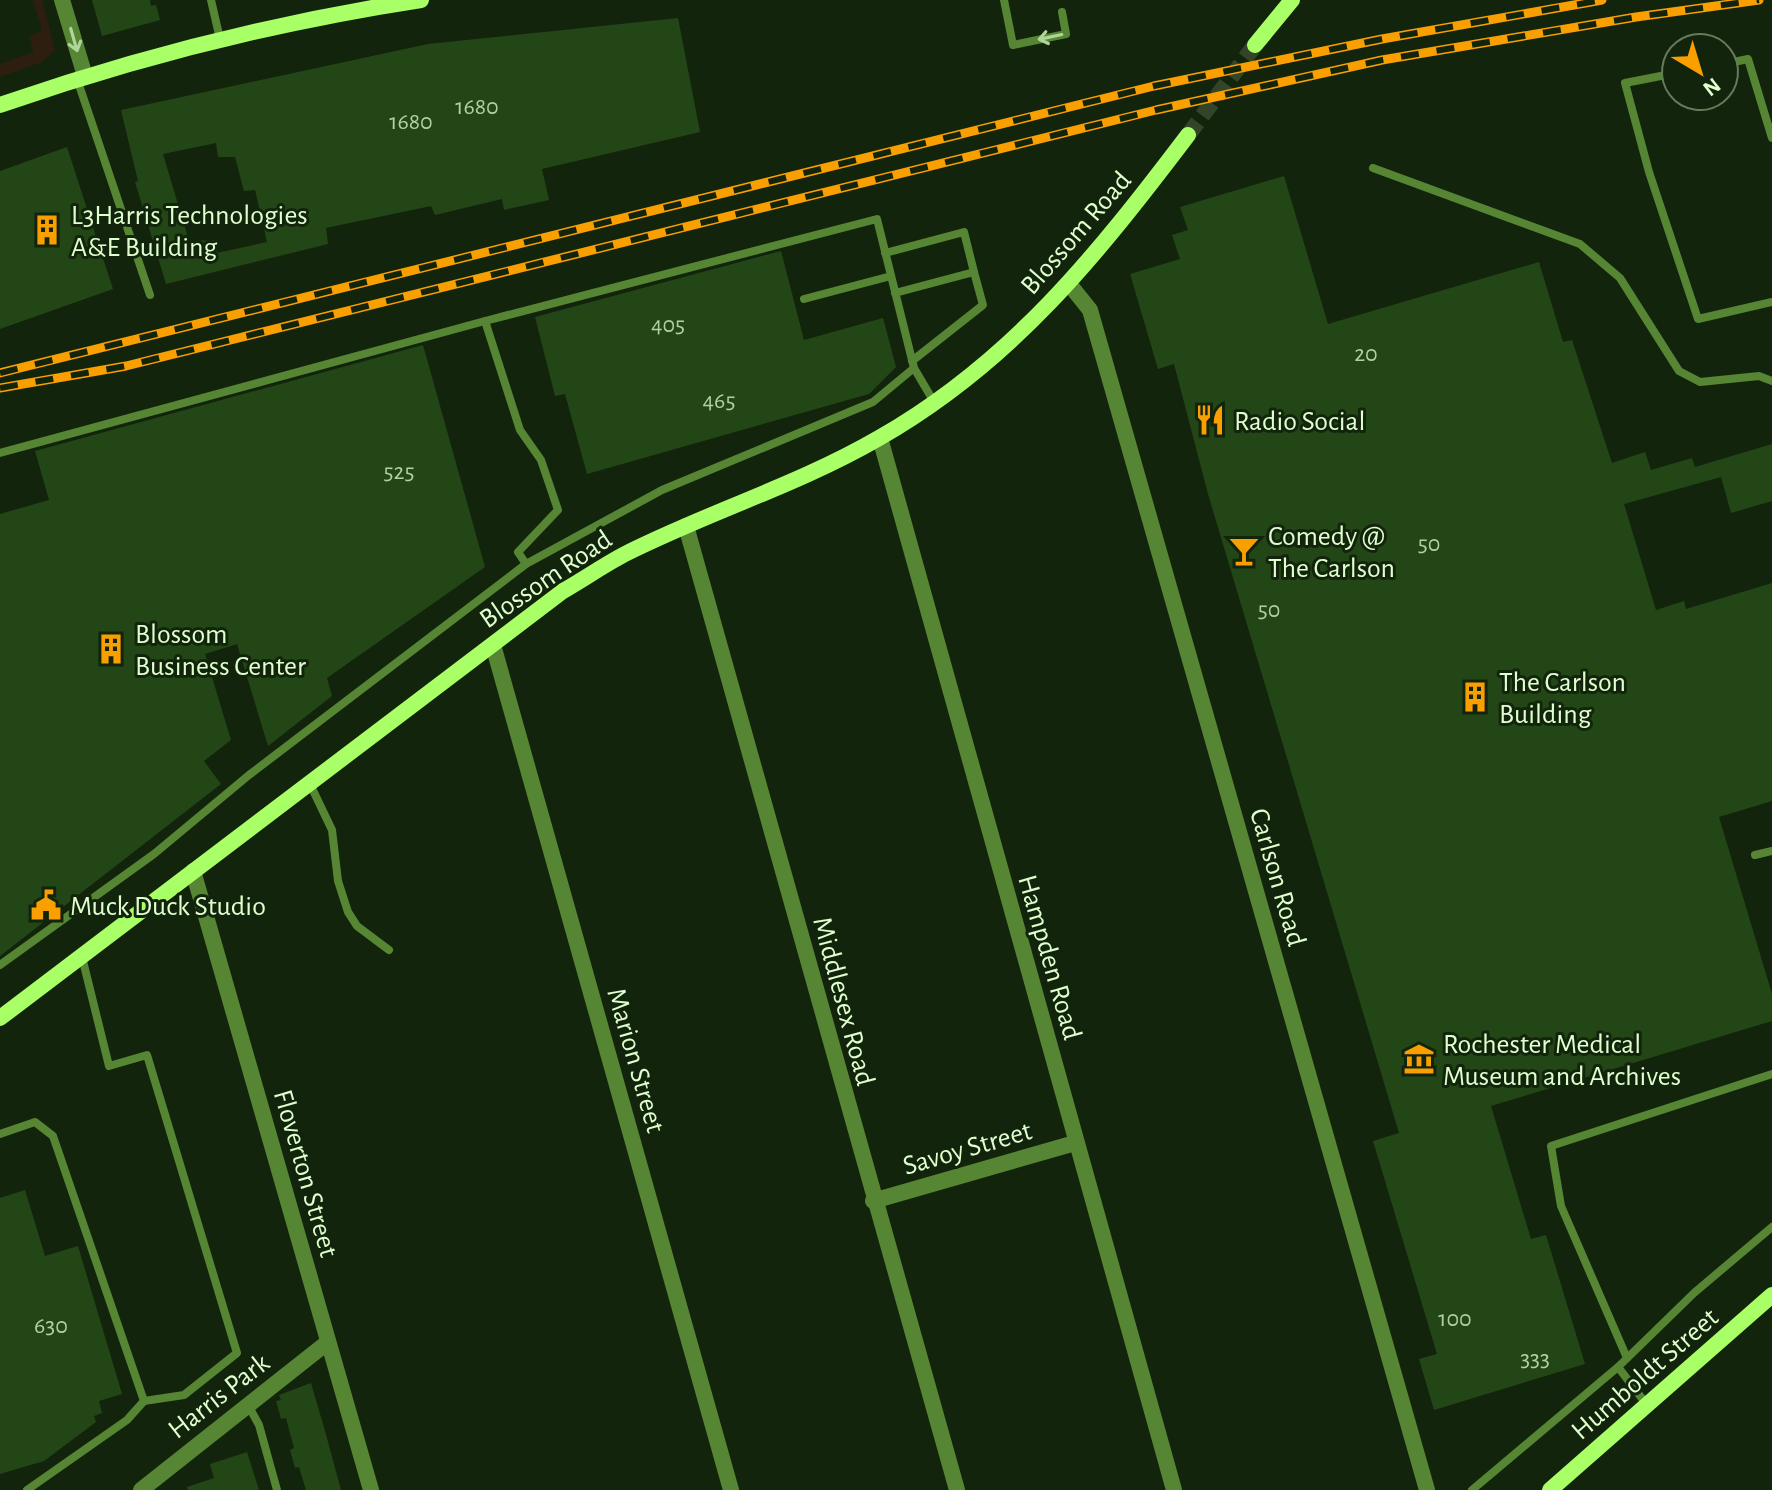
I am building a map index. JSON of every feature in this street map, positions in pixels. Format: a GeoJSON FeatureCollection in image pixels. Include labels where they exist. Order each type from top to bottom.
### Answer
{"type":"FeatureCollection","features":[{"type":"Feature","properties":{"kind":"street"},"geometry":{"type":"LineString","coordinates":[[62,0],[81,77]]}},
{"type":"Feature","properties":{"kind":"street"},"geometry":{"type":"LineString","coordinates":[[0,105],[81,77],[220,39],[421,0]]}},
{"type":"Feature","properties":{"kind":"street"},"geometry":{"type":"LineString","coordinates":[[1255,45],[1292,0]]}},
{"type":"Feature","properties":{"kind":"street","name":"Blossom Road"},"geometry":{"type":"LineString","coordinates":[[0,1018],[563,591],[623,555],[806,476],[880,438],[935,403],[1021,332],[1070,285],[1188,135]]}},
{"type":"Feature","properties":{"kind":"street","name":"Carlson Road"},"geometry":{"type":"LineString","coordinates":[[1070,285],[1090,310],[1427,1490]]}},
{"type":"Feature","properties":{"kind":"street","name":"Hampden Road"},"geometry":{"type":"LineString","coordinates":[[880,438],[1174,1490]]}},
{"type":"Feature","properties":{"kind":"street","name":"Middlesex Road"},"geometry":{"type":"LineString","coordinates":[[686,526],[873,1201],[957,1490]]}},
{"type":"Feature","properties":{"kind":"street","name":"Marion Street"},"geometry":{"type":"LineString","coordinates":[[493,645],[731,1490]]}},
{"type":"Feature","properties":{"kind":"street","name":"Floverton Street"},"geometry":{"type":"LineString","coordinates":[[193,871],[371,1490]]}},
{"type":"Feature","properties":{"kind":"street","name":"Savoy Street"},"geometry":{"type":"LineString","coordinates":[[873,1201],[1075,1143]]}},
{"type":"Feature","properties":{"kind":"street","name":"Humboldt Street"},"geometry":{"type":"LineString","coordinates":[[1550,1490],[1772,1295]]}},
{"type":"Feature","properties":{"kind":"street","name":"Harris Park"},"geometry":{"type":"LineString","coordinates":[[141,1490],[328,1342]]}},
{"type":"Feature","properties":{"kind":"lane"},"geometry":{"type":"LineString","coordinates":[[211,0],[220,39]]}},
{"type":"Feature","properties":{"kind":"lane"},"geometry":{"type":"LineString","coordinates":[[1004,0],[1013,45],[1066,34],[1062,12]]}},
{"type":"Feature","properties":{"kind":"lane"},"geometry":{"type":"LineString","coordinates":[[1740,61],[1748,59],[1772,138]]}},
{"type":"Feature","properties":{"kind":"lane"},"geometry":{"type":"LineString","coordinates":[[1660,76],[1625,83],[1649,172],[1698,319],[1772,303]]}},
{"type":"Feature","properties":{"kind":"lane"},"geometry":{"type":"LineString","coordinates":[[81,77],[150,295]]}},
{"type":"Feature","properties":{"kind":"lane"},"geometry":{"type":"LineString","coordinates":[[1373,168],[1580,244],[1620,278],[1679,371],[1700,382],[1759,376],[1772,381]]}},
{"type":"Feature","properties":{"kind":"lane"},"geometry":{"type":"LineString","coordinates":[[0,453],[485,321],[877,219],[913,364],[935,403]]}},
{"type":"Feature","properties":{"kind":"lane"},"geometry":{"type":"LineString","coordinates":[[0,965],[154,854],[249,775],[526,564],[662,490],[873,402],[983,305],[964,232],[885,253]]}},
{"type":"Feature","properties":{"kind":"lane"},"geometry":{"type":"LineString","coordinates":[[895,293],[974,272]]}},
{"type":"Feature","properties":{"kind":"lane"},"geometry":{"type":"LineString","coordinates":[[804,299],[891,276]]}},
{"type":"Feature","properties":{"kind":"lane"},"geometry":{"type":"LineString","coordinates":[[485,321],[520,430],[541,460],[558,510],[518,552],[526,564]]}},
{"type":"Feature","properties":{"kind":"lane"},"geometry":{"type":"LineString","coordinates":[[309,783],[332,830],[338,881],[348,912],[357,926],[389,950]]}},
{"type":"Feature","properties":{"kind":"lane"},"geometry":{"type":"LineString","coordinates":[[1755,855],[1772,851]]}},
{"type":"Feature","properties":{"kind":"lane"},"geometry":{"type":"LineString","coordinates":[[27,1490],[127,1420],[144,1401],[184,1395],[237,1353],[147,1055],[109,1066],[82,957]]}},
{"type":"Feature","properties":{"kind":"lane"},"geometry":{"type":"LineString","coordinates":[[1627,1358],[1561,1206],[1551,1146],[1772,1074]]}},
{"type":"Feature","properties":{"kind":"lane"},"geometry":{"type":"LineString","coordinates":[[0,1134],[35,1122],[53,1136],[144,1401]]}},
{"type":"Feature","properties":{"kind":"lane"},"geometry":{"type":"LineString","coordinates":[[1472,1490],[1618,1367],[1694,1293],[1772,1227]]}},
{"type":"Feature","properties":{"kind":"lane"},"geometry":{"type":"LineString","coordinates":[[1618,1367],[1647,1405]]}},
{"type":"Feature","properties":{"kind":"lane"},"geometry":{"type":"LineString","coordinates":[[248,1405],[259,1425],[277,1490]]}},
{"type":"Feature","properties":{"kind":"shaded area"},"geometry":{"type":"Polygon","coordinates":[[[33,0],[42,0],[55,50],[42,62],[0,77],[0,64],[33,52],[30,36],[42,30],[33,0]]]}},
{"type":"Feature","properties":{"kind":"building"},"geometry":{"type":"Polygon","coordinates":[[[92,0],[150,0],[151,6],[156,5],[160,20],[102,36],[92,0]]]}},
{"type":"Feature","properties":{"kind":"building"},"geometry":{"type":"Polygon","coordinates":[[[678,18],[700,132],[542,169],[549,200],[504,210],[502,199],[435,215],[431,206],[326,228],[328,244],[166,284],[135,182],[138,181],[121,110],[428,44],[678,18]],[[216,143],[163,154],[189,241],[216,240],[217,253],[267,242],[255,190],[244,191],[235,157],[218,157],[216,143]]]}},
{"type":"Feature","properties":{"kind":"building","name":"L3Harris Technologies A&E Building"},"geometry":{"type":"Polygon","coordinates":[[[67,147],[113,289],[0,329],[0,171],[67,147]]]}},
{"type":"Feature","properties":{"kind":"building","name":"The Carlson Building"},"geometry":{"type":"Polygon","coordinates":[[[1284,176],[1328,324],[1539,262],[1563,342],[1572,340],[1612,463],[1645,452],[1651,470],[1692,458],[1695,467],[1772,444],[1772,501],[1731,513],[1721,477],[1624,504],[1656,610],[1684,601],[1686,609],[1772,583],[1772,801],[1719,817],[1772,994],[1772,1021],[1491,1106],[1531,1239],[1546,1235],[1585,1364],[1434,1410],[1419,1359],[1437,1354],[1373,1141],[1399,1133],[1208,494],[1174,364],[1158,369],[1130,274],[1180,259],[1172,235],[1188,230],[1180,207],[1284,176]]]}},
{"type":"Feature","properties":{"kind":"building"},"geometry":{"type":"Polygon","coordinates":[[[781,251],[804,340],[883,318],[896,367],[869,394],[587,474],[565,394],[555,396],[535,317],[781,251]]]}},
{"type":"Feature","properties":{"kind":"building","name":"Blossom Business Center"},"geometry":{"type":"Polygon","coordinates":[[[423,345],[485,567],[327,678],[332,696],[268,746],[237,644],[205,654],[231,740],[204,761],[221,784],[0,956],[0,514],[49,500],[35,451],[423,345]]]}},
{"type":"Feature","properties":{"kind":"building"},"geometry":{"type":"Polygon","coordinates":[[[25,1190],[45,1256],[78,1246],[122,1394],[99,1401],[102,1413],[94,1416],[96,1422],[44,1461],[0,1474],[0,1198],[25,1190]]]}},
{"type":"Feature","properties":{"kind":"building"},"geometry":{"type":"Polygon","coordinates":[[[311,1383],[341,1490],[306,1490],[290,1450],[294,1448],[286,1418],[281,1419],[276,1401],[281,1400],[279,1395],[311,1383]]]}},
{"type":"Feature","properties":{"kind":"building"},"geometry":{"type":"Polygon","coordinates":[[[247,1452],[259,1490],[188,1490],[187,1487],[214,1478],[210,1464],[247,1452]]]}},
{"type":"Feature","properties":{"kind":"tunnel"},"geometry":{"type":"LineString","coordinates":[[1188,135],[1255,45]]}},
{"type":"Feature","properties":{"kind":"railway"},"geometry":{"type":"LineString","coordinates":[[0,373],[1154,86],[1382,39],[1602,0]]}},
{"type":"Feature","properties":{"kind":"railway"},"geometry":{"type":"LineString","coordinates":[[0,388],[126,366],[1156,110],[1382,60],[1636,17],[1759,0]]}},
{"type":"Feature","properties":{"kind":"place","name":"L3Harris Technologies A&E Building"},"geometry":{"type":"Point","coordinates":[47,230]}},
{"type":"Feature","properties":{"kind":"place","name":"Radio Social"},"geometry":{"type":"Point","coordinates":[1210,420]}},
{"type":"Feature","properties":{"kind":"place","name":"Comedy @ The Carlson"},"geometry":{"type":"Point","coordinates":[1244,551]}},
{"type":"Feature","properties":{"kind":"place","name":"Blossom Business Center"},"geometry":{"type":"Point","coordinates":[111,649]}},
{"type":"Feature","properties":{"kind":"place","name":"The Carlson Building"},"geometry":{"type":"Point","coordinates":[1475,697]}},
{"type":"Feature","properties":{"kind":"place","name":"Muck Duck Studio"},"geometry":{"type":"Point","coordinates":[46,905]}},
{"type":"Feature","properties":{"kind":"place","name":"Rochester Medical Museum and Archives"},"geometry":{"type":"Point","coordinates":[1419,1059]}}]}
